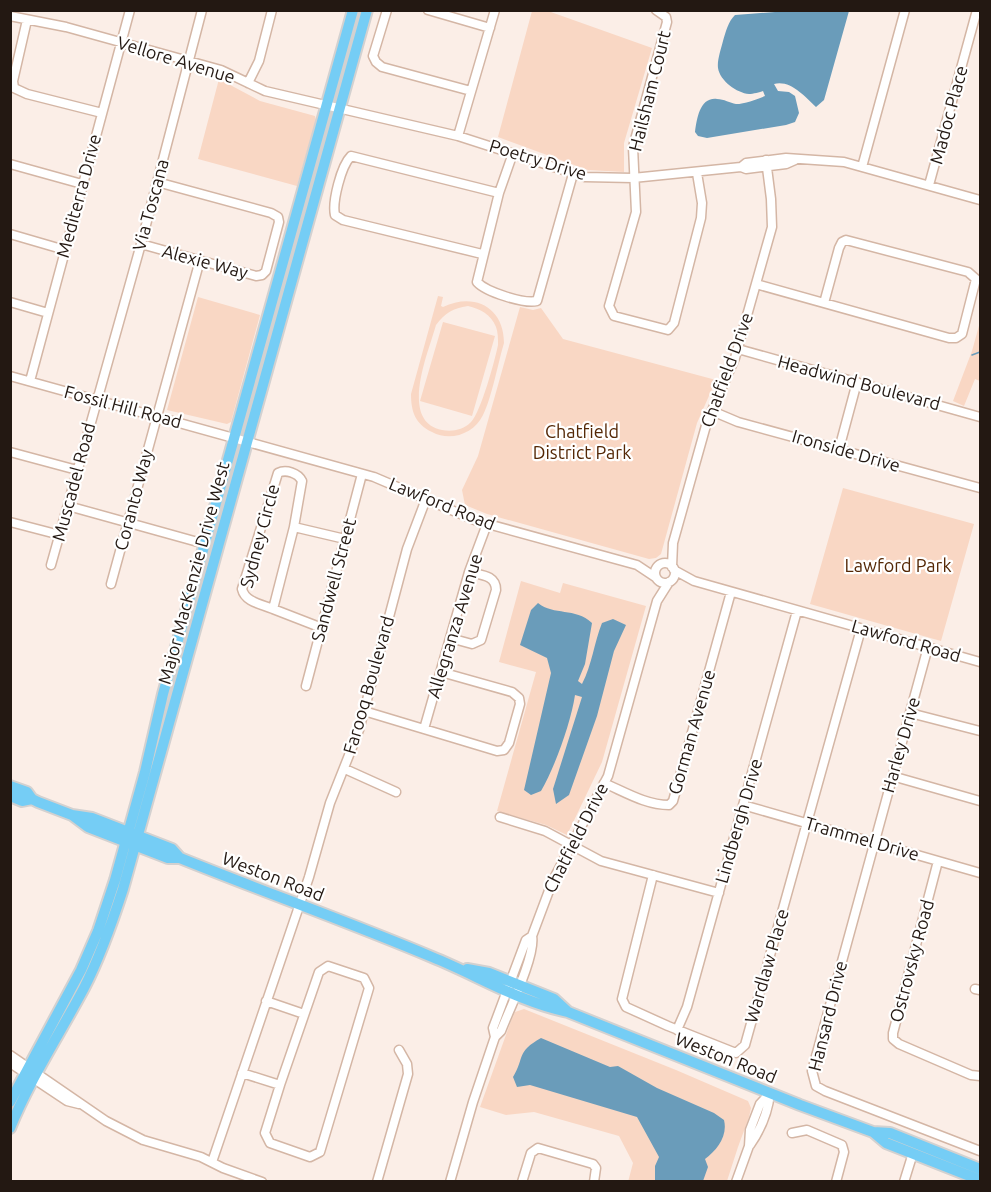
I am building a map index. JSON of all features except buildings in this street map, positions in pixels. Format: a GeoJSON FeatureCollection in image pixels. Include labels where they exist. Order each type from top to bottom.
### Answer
{"type":"FeatureCollection","features":[{"type":"Feature","properties":{"kind":"main road","name":"Major MacKenzie Drive West"},"geometry":{"type":"LineString","coordinates":[[132,839],[163,694],[201,542],[235,438],[353,10]]}},
{"type":"Feature","properties":{"kind":"main road","name":"Major MacKenzie Drive West"},"geometry":{"type":"LineString","coordinates":[[10,1128],[31,1073],[87,958],[132,839],[247,442],[367,10]]}},
{"type":"Feature","properties":{"kind":"main road","name":"Weston Road"},"geometry":{"type":"LineString","coordinates":[[10,786],[27,792],[32,800]]}},
{"type":"Feature","properties":{"kind":"main road","name":"Weston Road"},"geometry":{"type":"LineString","coordinates":[[10,796],[22,801],[32,800],[72,815],[92,818],[132,839],[172,849],[180,858],[455,966],[489,973],[550,1008],[568,1012],[873,1132],[890,1133],[981,1169]]}},
{"type":"Feature","properties":{"kind":"main road","name":"Major MacKenzie Drive West"},"geometry":{"type":"LineString","coordinates":[[10,1102],[31,1073]]}},
{"type":"Feature","properties":{"kind":"main road","name":"Weston Road"},"geometry":{"type":"LineString","coordinates":[[873,1132],[886,1143],[981,1180]]}},
{"type":"Feature","properties":{"kind":"street","name":"Mediterra Drive"},"geometry":{"type":"LineString","coordinates":[[30,381],[130,10]]}},
{"type":"Feature","properties":{"kind":"street","name":"Via Toscana"},"geometry":{"type":"LineString","coordinates":[[97,399],[141,244],[202,10]]}},
{"type":"Feature","properties":{"kind":"street"},"geometry":{"type":"LineString","coordinates":[[248,83],[259,61],[272,10]]}},
{"type":"Feature","properties":{"kind":"street"},"geometry":{"type":"LineString","coordinates":[[387,10],[373,56],[376,62],[382,67],[471,91]]}},
{"type":"Feature","properties":{"kind":"street"},"geometry":{"type":"LineString","coordinates":[[428,10],[490,28]]}},
{"type":"Feature","properties":{"kind":"street"},"geometry":{"type":"LineString","coordinates":[[458,136],[495,10]]}},
{"type":"Feature","properties":{"kind":"street","name":"Hailsham Court"},"geometry":{"type":"LineString","coordinates":[[633,178],[633,147],[667,22],[666,17],[656,10]]}},
{"type":"Feature","properties":{"kind":"street"},"geometry":{"type":"LineString","coordinates":[[862,167],[905,10]]}},
{"type":"Feature","properties":{"kind":"street","name":"Madoc Place"},"geometry":{"type":"LineString","coordinates":[[929,186],[977,10]]}},
{"type":"Feature","properties":{"kind":"street","name":"Vellore Avenue"},"geometry":{"type":"LineString","coordinates":[[10,16],[66,27],[221,70],[265,91],[340,109]]}},
{"type":"Feature","properties":{"kind":"street"},"geometry":{"type":"LineString","coordinates":[[27,20],[13,81],[14,88],[102,113]]}},
{"type":"Feature","properties":{"kind":"street","name":"Poetry Drive"},"geometry":{"type":"LineString","coordinates":[[340,109],[458,136],[573,174],[602,178],[633,178],[741,167],[746,163],[766,163],[786,158],[823,160],[862,167],[981,200]]}},
{"type":"Feature","properties":{"kind":"street"},"geometry":{"type":"LineString","coordinates":[[513,153],[482,254],[477,282],[482,287],[528,302],[537,301],[573,174]]}},
{"type":"Feature","properties":{"kind":"street"},"geometry":{"type":"LineString","coordinates":[[482,254],[343,220],[335,215],[333,207],[345,163],[351,156],[499,193]]}},
{"type":"Feature","properties":{"kind":"street","name":"Chatfield Drive"},"geometry":{"type":"LineString","coordinates":[[673,568],[673,543],[707,422],[738,349],[772,227],[766,163]]}},
{"type":"Feature","properties":{"kind":"street"},"geometry":{"type":"LineString","coordinates":[[10,164],[82,184]]}},
{"type":"Feature","properties":{"kind":"street"},"geometry":{"type":"LineString","coordinates":[[633,178],[636,212],[609,306],[614,316],[668,330],[674,323],[701,218],[702,203],[697,172]]}},
{"type":"Feature","properties":{"kind":"street","name":"Alexie Way"},"geometry":{"type":"LineString","coordinates":[[141,244],[256,276],[266,271],[279,222],[278,217],[272,213],[157,182]]}},
{"type":"Feature","properties":{"kind":"street"},"geometry":{"type":"LineString","coordinates":[[10,234],[65,250]]}},
{"type":"Feature","properties":{"kind":"street"},"geometry":{"type":"LineString","coordinates":[[756,284],[824,303],[956,338],[962,334],[976,279],[968,272],[846,240],[839,248],[824,303]]}},
{"type":"Feature","properties":{"kind":"street","name":"Coranto Way"},"geometry":{"type":"LineString","coordinates":[[111,584],[200,261]]}},
{"type":"Feature","properties":{"kind":"street"},"geometry":{"type":"LineString","coordinates":[[10,302],[48,313]]}},
{"type":"Feature","properties":{"kind":"street","name":"Headwind Boulevard"},"geometry":{"type":"LineString","coordinates":[[738,349],[981,417]]}},
{"type":"Feature","properties":{"kind":"street","name":"Fossil Hill Road"},"geometry":{"type":"LineString","coordinates":[[10,376],[247,442]]}},
{"type":"Feature","properties":{"kind":"street"},"geometry":{"type":"LineString","coordinates":[[839,449],[857,382]]}},
{"type":"Feature","properties":{"kind":"street","name":"Muscadel Road"},"geometry":{"type":"LineString","coordinates":[[51,565],[97,399]]}},
{"type":"Feature","properties":{"kind":"street","name":"Ironside Drive"},"geometry":{"type":"LineString","coordinates":[[712,411],[738,422],[981,488]]}},
{"type":"Feature","properties":{"kind":"street","name":"Lawford Road"},"geometry":{"type":"LineString","coordinates":[[247,442],[384,481],[487,524],[637,565],[656,577]]}},
{"type":"Feature","properties":{"kind":"street"},"geometry":{"type":"LineString","coordinates":[[10,452],[77,470]]}},
{"type":"Feature","properties":{"kind":"street","name":"Sydney Circle"},"geometry":{"type":"LineString","coordinates":[[282,471],[296,474],[302,481],[294,527],[273,609],[249,600],[244,596],[242,589],[275,476],[282,471]]}},
{"type":"Feature","properties":{"kind":"street","name":"Sandwell Street"},"geometry":{"type":"LineString","coordinates":[[306,686],[362,474]]}},
{"type":"Feature","properties":{"kind":"street","name":"Farooq Boulevard"},"geometry":{"type":"LineString","coordinates":[[212,1162],[299,904],[330,803],[352,750],[407,549],[426,499]]}},
{"type":"Feature","properties":{"kind":"street"},"geometry":{"type":"LineString","coordinates":[[68,506],[201,542]]}},
{"type":"Feature","properties":{"kind":"street"},"geometry":{"type":"LineString","coordinates":[[10,522],[60,535]]}},
{"type":"Feature","properties":{"kind":"street","name":"Allegranza Avenue"},"geometry":{"type":"LineString","coordinates":[[424,729],[469,572],[487,524]]}},
{"type":"Feature","properties":{"kind":"street","name":"Sydney Circle"},"geometry":{"type":"LineString","coordinates":[[294,527],[345,539]]}},
{"type":"Feature","properties":{"kind":"street","name":"Chatfield Drive"},"geometry":{"type":"LineString","coordinates":[[660,564],[673,543]]}},
{"type":"Feature","properties":{"kind":"street"},"geometry":{"type":"LineString","coordinates":[[667,563],[673,568],[674,576],[669,581],[662,582],[656,577],[655,570],[660,564],[667,563]]}},
{"type":"Feature","properties":{"kind":"street","name":"Lawford Road"},"geometry":{"type":"LineString","coordinates":[[637,565],[660,564]]}},
{"type":"Feature","properties":{"kind":"street","name":"Lawford Road"},"geometry":{"type":"LineString","coordinates":[[673,568],[694,581],[981,662]]}},
{"type":"Feature","properties":{"kind":"street"},"geometry":{"type":"LineString","coordinates":[[450,638],[472,644],[479,642],[483,636],[496,590],[495,583],[492,579],[469,572]]}},
{"type":"Feature","properties":{"kind":"street","name":"Chatfield Drive"},"geometry":{"type":"LineString","coordinates":[[656,577],[657,601]]}},
{"type":"Feature","properties":{"kind":"street","name":"Lawford Road"},"geometry":{"type":"LineString","coordinates":[[669,581],[694,581]]}},
{"type":"Feature","properties":{"kind":"street","name":"Chatfield Drive"},"geometry":{"type":"LineString","coordinates":[[450,1182],[495,1036],[493,1028],[534,944],[532,936],[547,894],[613,762],[657,601],[669,581]]}},
{"type":"Feature","properties":{"kind":"street","name":"Gorman Avenue"},"geometry":{"type":"LineString","coordinates":[[604,783],[652,802],[669,805],[673,801],[731,592]]}},
{"type":"Feature","properties":{"kind":"street"},"geometry":{"type":"LineString","coordinates":[[273,609],[322,628]]}},
{"type":"Feature","properties":{"kind":"street","name":"Lindbergh Drive"},"geometry":{"type":"LineString","coordinates":[[677,1030],[687,1007],[797,611]]}},
{"type":"Feature","properties":{"kind":"street","name":"Wardlaw Place"},"geometry":{"type":"LineString","coordinates":[[653,875],[622,999],[626,1007],[736,1053],[745,1045],[861,629]]}},
{"type":"Feature","properties":{"kind":"street","name":"Harley Drive"},"geometry":{"type":"LineString","coordinates":[[874,843],[928,647]]}},
{"type":"Feature","properties":{"kind":"street"},"geometry":{"type":"LineString","coordinates":[[364,711],[497,751],[504,750],[509,743],[520,704],[516,694],[441,672]]}},
{"type":"Feature","properties":{"kind":"street"},"geometry":{"type":"LineString","coordinates":[[910,713],[981,731]]}},
{"type":"Feature","properties":{"kind":"street"},"geometry":{"type":"LineString","coordinates":[[345,769],[396,792]]}},
{"type":"Feature","properties":{"kind":"street"},"geometry":{"type":"LineString","coordinates":[[892,776],[981,801]]}},
{"type":"Feature","properties":{"kind":"street","name":"Trammel Drive"},"geometry":{"type":"LineString","coordinates":[[743,805],[981,873]]}},
{"type":"Feature","properties":{"kind":"street"},"geometry":{"type":"LineString","coordinates":[[500,818],[545,831],[601,861],[718,893]]}},
{"type":"Feature","properties":{"kind":"street","name":"Hansard Drive"},"geometry":{"type":"LineString","coordinates":[[874,843],[812,1071],[813,1080],[816,1086],[825,1091],[981,1151]]}},
{"type":"Feature","properties":{"kind":"street","name":"Ostrovsky Road"},"geometry":{"type":"LineString","coordinates":[[938,861],[893,1039],[899,1044],[971,1075],[981,1076]]}},
{"type":"Feature","properties":{"kind":"street"},"geometry":{"type":"LineString","coordinates":[[328,966],[364,978],[369,988],[320,1152],[310,1157],[270,1143],[265,1133],[280,1085],[319,972],[328,966]]}},
{"type":"Feature","properties":{"kind":"street"},"geometry":{"type":"LineString","coordinates":[[266,1001],[304,1014]]}},
{"type":"Feature","properties":{"kind":"street"},"geometry":{"type":"LineString","coordinates":[[377,1182],[408,1074],[407,1064],[399,1050]]}},
{"type":"Feature","properties":{"kind":"street"},"geometry":{"type":"LineString","coordinates":[[10,1055],[67,1101],[82,1105],[106,1121],[143,1140],[195,1155],[262,1182]]}},
{"type":"Feature","properties":{"kind":"street"},"geometry":{"type":"LineString","coordinates":[[10,1063],[31,1073]]}},
{"type":"Feature","properties":{"kind":"street"},"geometry":{"type":"LineString","coordinates":[[242,1073],[280,1085]]}},
{"type":"Feature","properties":{"kind":"street"},"geometry":{"type":"LineString","coordinates":[[736,1182],[749,1146],[750,1130],[760,1104],[770,1093]]}},
{"type":"Feature","properties":{"kind":"street"},"geometry":{"type":"LineString","coordinates":[[792,1133],[807,1130],[842,1145],[844,1152],[836,1182]]}},
{"type":"Feature","properties":{"kind":"street"},"geometry":{"type":"LineString","coordinates":[[522,1182],[531,1153],[538,1148],[593,1164],[596,1168],[594,1182]]}},
{"type":"Feature","properties":{"kind":"street"},"geometry":{"type":"LineString","coordinates":[[904,1182],[913,1153]]}},
{"type":"Feature","properties":{"kind":"green space"},"geometry":{"type":"Polygon","coordinates":[[[532,11],[548,11],[652,48],[624,143],[624,172],[588,170],[498,137],[532,11]]]}},
{"type":"Feature","properties":{"kind":"green space"},"geometry":{"type":"Polygon","coordinates":[[[219,79],[260,101],[315,116],[316,120],[297,186],[198,159],[219,79]]]}},
{"type":"Feature","properties":{"kind":"green space"},"geometry":{"type":"Polygon","coordinates":[[[438,296],[443,297],[441,306],[443,307],[466,301],[476,302],[493,312],[503,331],[504,343],[486,408],[474,427],[454,436],[439,435],[426,429],[415,416],[411,394],[438,296]],[[472,307],[458,308],[446,314],[439,321],[423,367],[419,400],[422,413],[429,424],[442,430],[461,429],[468,425],[475,416],[487,385],[498,345],[494,322],[485,313],[472,307]]]}},
{"type":"Feature","properties":{"kind":"green space"},"geometry":{"type":"Polygon","coordinates":[[[198,297],[260,315],[231,422],[227,424],[167,410],[198,297]]]}},
{"type":"Feature","properties":{"kind":"green space","name":"Chatfield District Park"},"geometry":{"type":"Polygon","coordinates":[[[520,307],[533,310],[541,308],[563,339],[716,380],[697,423],[661,554],[656,558],[649,559],[487,514],[465,505],[462,490],[478,456],[520,307]]]}},
{"type":"Feature","properties":{"kind":"green space"},"geometry":{"type":"Polygon","coordinates":[[[443,322],[495,336],[472,416],[420,401],[443,322]]]}},
{"type":"Feature","properties":{"kind":"green space"},"geometry":{"type":"Polygon","coordinates":[[[980,322],[980,381],[975,379],[964,406],[953,401],[972,351],[980,322]]]}},
{"type":"Feature","properties":{"kind":"green space","name":"Lawford Park"},"geometry":{"type":"Polygon","coordinates":[[[843,488],[974,524],[941,641],[810,604],[843,488]]]}},
{"type":"Feature","properties":{"kind":"green space"},"geometry":{"type":"Polygon","coordinates":[[[521,581],[560,593],[563,583],[646,606],[602,762],[567,835],[546,825],[497,811],[536,672],[499,662],[521,581]]]}},
{"type":"Feature","properties":{"kind":"green space"},"geometry":{"type":"Polygon","coordinates":[[[524,1009],[748,1101],[751,1108],[749,1117],[727,1181],[628,1182],[633,1163],[619,1136],[534,1112],[506,1115],[480,1107],[515,1012],[524,1009]]]}},
{"type":"Feature","properties":{"kind":"water"},"geometry":{"type":"Polygon","coordinates":[[[788,11],[849,11],[824,100],[816,107],[792,87],[780,83],[774,84],[778,91],[789,92],[795,96],[799,113],[795,122],[707,138],[698,136],[695,132],[697,121],[700,110],[707,101],[720,99],[740,104],[765,96],[763,91],[749,94],[739,91],[726,82],[719,73],[719,54],[726,30],[735,15],[788,11]]]}},
{"type":"Feature","properties":{"kind":"water"},"geometry":{"type":"Polygon","coordinates":[[[538,603],[544,607],[579,615],[592,623],[585,664],[578,681],[582,684],[602,623],[613,619],[626,625],[614,651],[597,716],[569,795],[556,804],[553,789],[582,697],[575,695],[557,757],[541,791],[531,795],[524,790],[551,673],[547,658],[520,645],[531,610],[538,603]]]}},
{"type":"Feature","properties":{"kind":"water"},"geometry":{"type":"Polygon","coordinates":[[[541,1038],[610,1067],[618,1066],[657,1088],[714,1113],[724,1120],[723,1137],[714,1151],[705,1159],[708,1167],[703,1181],[655,1181],[655,1166],[659,1157],[637,1117],[530,1085],[517,1087],[513,1077],[522,1055],[528,1047],[541,1038]]]}},
{"type":"Feature","properties":{"kind":"waterway"},"geometry":{"type":"LineString","coordinates":[[972,355],[980,352]]}}]}
